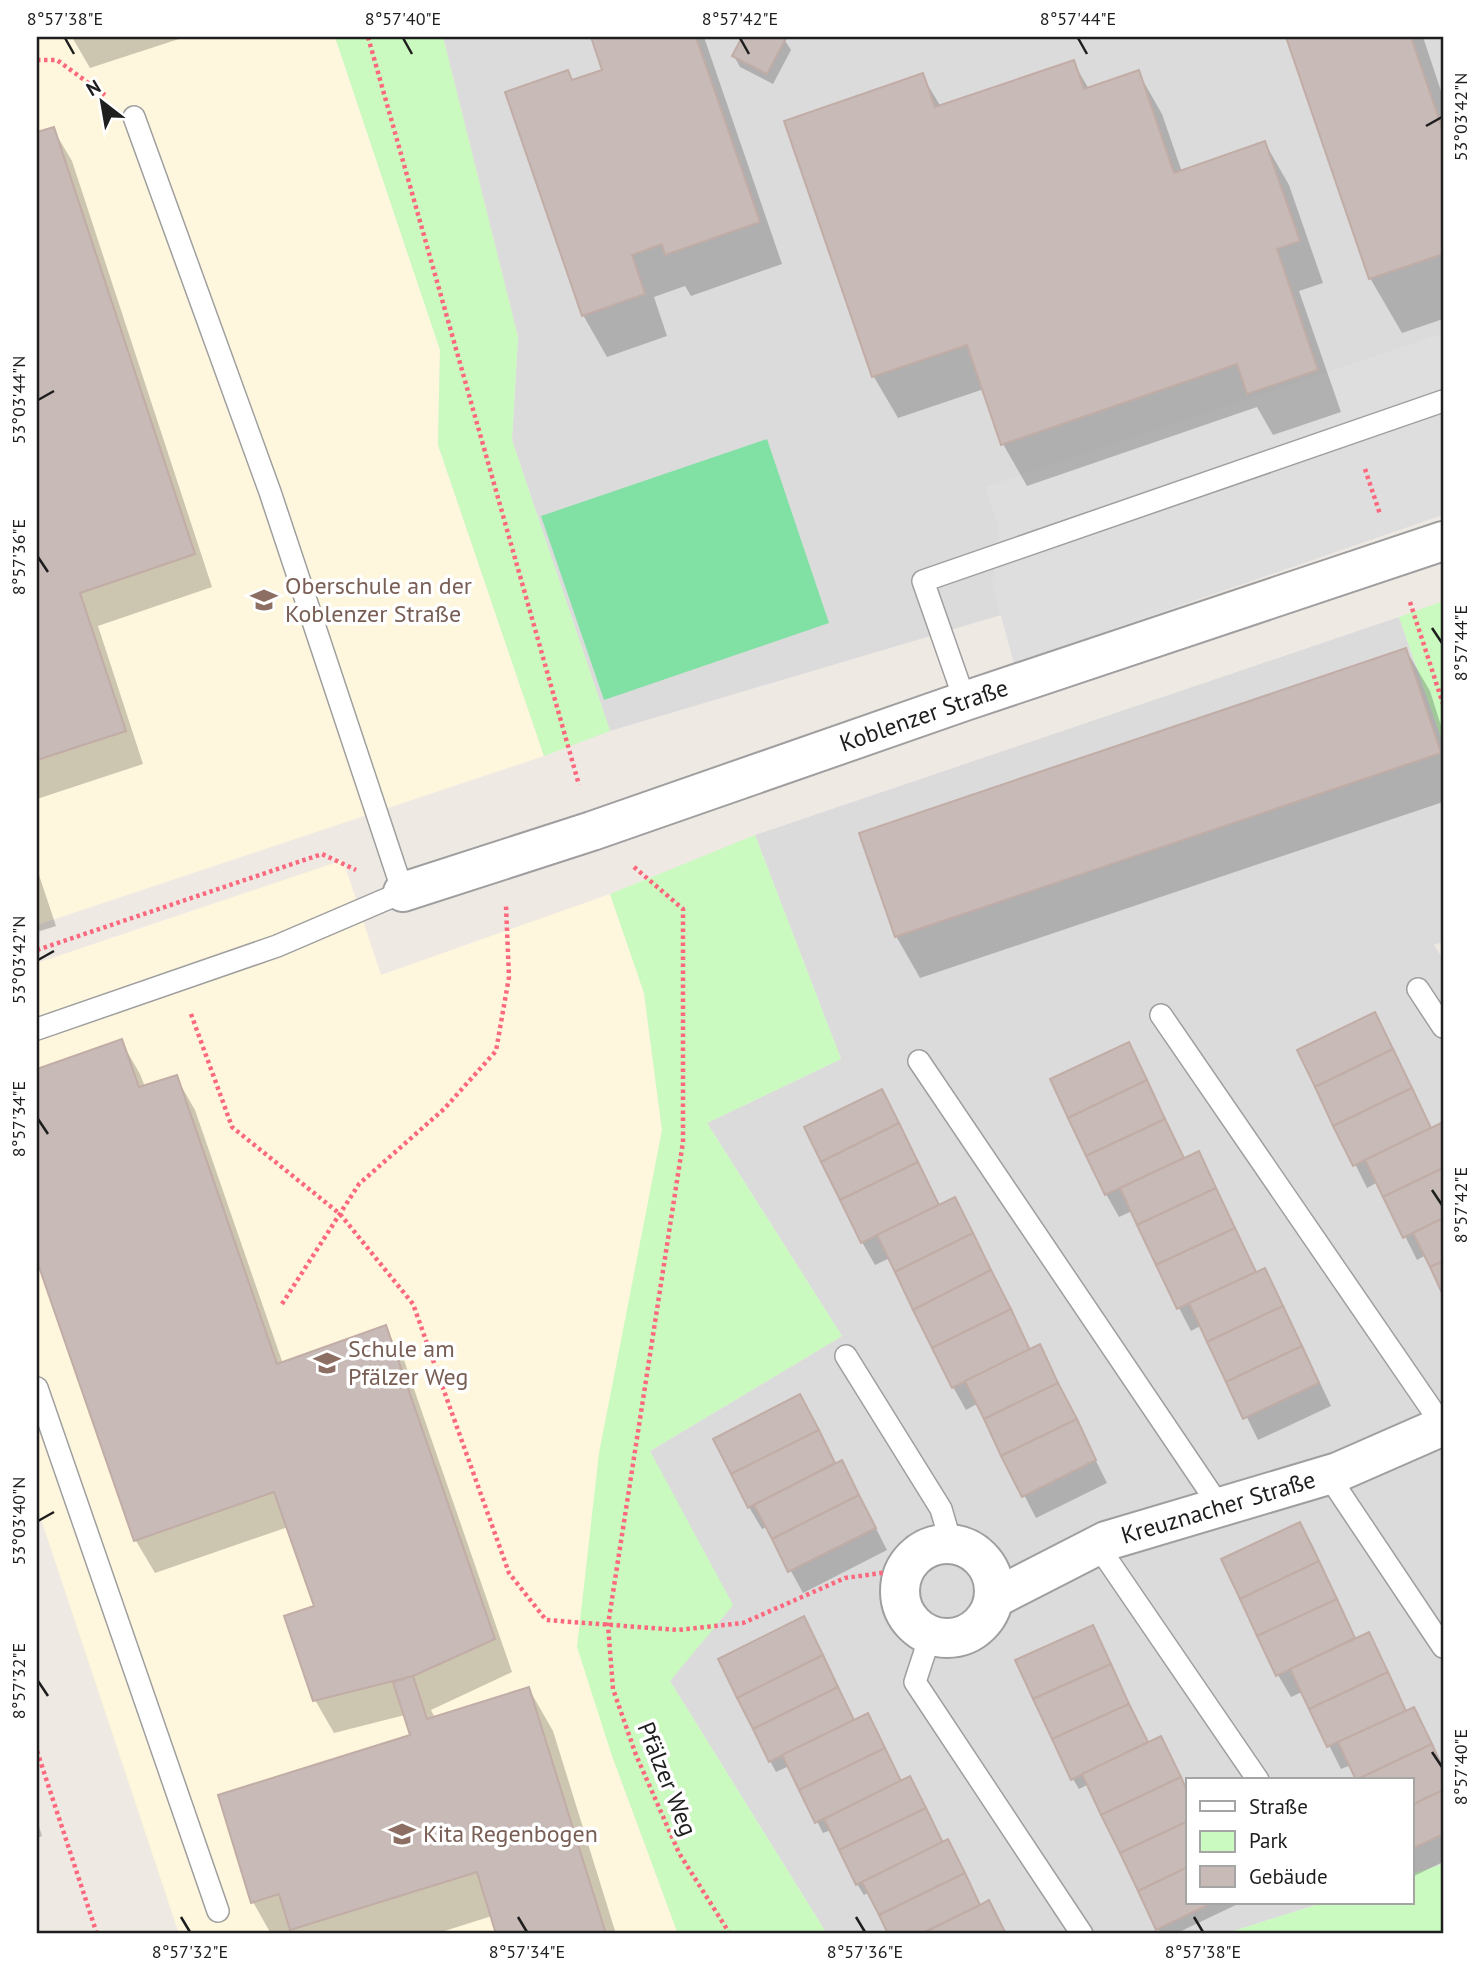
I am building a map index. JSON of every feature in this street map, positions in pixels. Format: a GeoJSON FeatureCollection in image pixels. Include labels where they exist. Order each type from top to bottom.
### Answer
{"type":"FeatureCollection","features":[{"type":"Feature","properties":{"kind":"street","name":"Koblenzer Straße"},"geometry":{"type":"LineString","coordinates":[[403,892],[1443,541]]}},
{"type":"Feature","properties":{"kind":"street","name":"Kreuznacher Straße"},"geometry":{"type":"LineString","coordinates":[[995,1598],[1106,1541],[1328,1475],[1443,1426]]}},
{"type":"Feature","properties":{"kind":"street"},"geometry":{"type":"LineString","coordinates":[[951,1543],[975,1552],[992,1572],[995,1598],[983,1623],[958,1637],[930,1636],[909,1621],[899,1597],[903,1570],[923,1549],[951,1543]]}},
{"type":"Feature","properties":{"kind":"lane"},"geometry":{"type":"LineString","coordinates":[[37,1030],[277,946],[403,892],[270,492],[134,117]]}},
{"type":"Feature","properties":{"kind":"lane"},"geometry":{"type":"LineString","coordinates":[[965,701],[923,581],[1443,401]]}},
{"type":"Feature","properties":{"kind":"lane"},"geometry":{"type":"LineString","coordinates":[[1418,989],[1443,1027]]}},
{"type":"Feature","properties":{"kind":"lane"},"geometry":{"type":"LineString","coordinates":[[1161,1015],[1443,1426]]}},
{"type":"Feature","properties":{"kind":"lane"},"geometry":{"type":"LineString","coordinates":[[919,1062],[1220,1507]]}},
{"type":"Feature","properties":{"kind":"lane"},"geometry":{"type":"LineString","coordinates":[[846,1356],[941,1509],[951,1543]]}},
{"type":"Feature","properties":{"kind":"lane"},"geometry":{"type":"LineString","coordinates":[[37,1388],[218,1911]]}},
{"type":"Feature","properties":{"kind":"lane"},"geometry":{"type":"LineString","coordinates":[[1328,1475],[1443,1647]]}},
{"type":"Feature","properties":{"kind":"lane"},"geometry":{"type":"LineString","coordinates":[[1098,1546],[1257,1778]]}},
{"type":"Feature","properties":{"kind":"lane"},"geometry":{"type":"LineString","coordinates":[[930,1636],[915,1682],[1082,1934]]}},
{"type":"Feature","properties":{"kind":"path"},"geometry":{"type":"LineString","coordinates":[[37,60],[57,60],[134,117]]}},
{"type":"Feature","properties":{"kind":"path"},"geometry":{"type":"LineString","coordinates":[[37,950],[322,854],[403,892]]}},
{"type":"Feature","properties":{"kind":"path"},"geometry":{"type":"LineString","coordinates":[[282,1304],[359,1185],[444,1109],[496,1051],[509,977],[504,859]]}},
{"type":"Feature","properties":{"kind":"path"},"geometry":{"type":"LineString","coordinates":[[178,980],[232,1127],[340,1214],[413,1304],[509,1573],[546,1620],[678,1630],[743,1623],[845,1578],[903,1570]]}},
{"type":"Feature","properties":{"kind":"path","name":"Pfälzer Weg"},"geometry":{"type":"LineString","coordinates":[[608,1625],[613,1689],[636,1755],[679,1853],[730,1934]]}},
{"type":"Feature","properties":{"kind":"path"},"geometry":{"type":"LineString","coordinates":[[37,1751],[97,1934]]}},
{"type":"Feature","properties":{"kind":"shaded area","name":"Oberschule an der Koblenzer Straße"},"geometry":{"type":"Polygon","coordinates":[[[37,37],[335,37],[440,350],[438,445],[544,756],[37,925],[37,37]]]}},
{"type":"Feature","properties":{"kind":"shaded area"},"geometry":{"type":"Polygon","coordinates":[[[443,37],[1443,37],[1443,484],[610,731],[512,440],[518,337],[443,37]]]}},
{"type":"Feature","properties":{"kind":"shaded area"},"geometry":{"type":"Polygon","coordinates":[[[1443,333],[1443,515],[1014,663],[992,584],[999,527],[985,487],[1443,333]]]}},
{"type":"Feature","properties":{"kind":"shaded area"},"geometry":{"type":"Polygon","coordinates":[[[1399,617],[1443,743],[1443,942],[1434,945],[1443,959],[1443,1864],[1414,1873],[1414,1778],[1186,1778],[1186,1904],[1319,1904],[1224,1934],[827,1934],[670,1681],[650,1451],[842,1336],[707,1123],[841,1059],[755,835],[1399,617]]]}},
{"type":"Feature","properties":{"kind":"shaded area","name":"Schule am Pfälzer Weg"},"geometry":{"type":"Polygon","coordinates":[[[343,860],[381,975],[610,894],[644,993],[662,1130],[636,1273],[611,1753],[678,1934],[179,1934],[37,1507],[37,963],[343,860]]]}},
{"type":"Feature","properties":{"kind":"green space"},"geometry":{"type":"Polygon","coordinates":[[[335,37],[443,37],[518,337],[512,440],[610,731],[544,756],[438,445],[440,350],[335,37]]]}},
{"type":"Feature","properties":{"kind":"green space"},"geometry":{"type":"Polygon","coordinates":[[[767,439],[829,623],[604,700],[541,516],[767,439]]]}},
{"type":"Feature","properties":{"kind":"green space"},"geometry":{"type":"Polygon","coordinates":[[[1443,601],[1443,743],[1399,617],[1443,601]]]}},
{"type":"Feature","properties":{"kind":"green space"},"geometry":{"type":"Polygon","coordinates":[[[755,835],[841,1059],[707,1123],[842,1336],[650,1451],[733,1605],[670,1681],[827,1934],[678,1934],[611,1753],[577,1647],[599,1453],[662,1130],[644,993],[610,894],[755,835]]]}},
{"type":"Feature","properties":{"kind":"green space"},"geometry":{"type":"Polygon","coordinates":[[[1443,1864],[1443,1934],[1224,1934],[1319,1904],[1414,1904],[1414,1873],[1443,1864]]]}},
{"type":"Feature","properties":{"kind":"building"},"geometry":{"type":"Polygon","coordinates":[[[591,37],[696,37],[760,222],[665,255],[662,244],[632,255],[645,294],[582,316],[505,92],[568,70],[572,80],[602,70],[591,37]]]}},
{"type":"Feature","properties":{"kind":"building"},"geometry":{"type":"Polygon","coordinates":[[[742,37],[786,38],[767,74],[732,56],[742,37]]]}},
{"type":"Feature","properties":{"kind":"building"},"geometry":{"type":"Polygon","coordinates":[[[1286,37],[1411,37],[1443,131],[1443,254],[1369,279],[1286,37]]]}},
{"type":"Feature","properties":{"kind":"building"},"geometry":{"type":"Polygon","coordinates":[[[1074,60],[1084,89],[1139,70],[1174,173],[1265,141],[1300,241],[1277,249],[1318,370],[1247,394],[1237,364],[1001,445],[967,345],[872,377],[784,121],[923,73],[935,107],[1074,60]]]}},
{"type":"Feature","properties":{"kind":"building"},"geometry":{"type":"Polygon","coordinates":[[[54,127],[195,554],[80,593],[126,731],[37,760],[37,132],[54,127]]]}},
{"type":"Feature","properties":{"kind":"building"},"geometry":{"type":"Polygon","coordinates":[[[1406,648],[1441,753],[895,937],[859,833],[1406,648]]]}},
{"type":"Feature","properties":{"kind":"building"},"geometry":{"type":"Polygon","coordinates":[[[1375,1012],[1393,1049],[1315,1087],[1297,1050],[1375,1012]]]}},
{"type":"Feature","properties":{"kind":"building"},"geometry":{"type":"Polygon","coordinates":[[[122,1039],[139,1087],[177,1075],[277,1364],[386,1325],[495,1639],[413,1676],[313,1701],[284,1616],[314,1606],[274,1492],[134,1541],[37,1261],[37,1069],[122,1039]]]}},
{"type":"Feature","properties":{"kind":"building"},"geometry":{"type":"Polygon","coordinates":[[[1129,1042],[1147,1080],[1068,1118],[1050,1079],[1129,1042]]]}},
{"type":"Feature","properties":{"kind":"building"},"geometry":{"type":"Polygon","coordinates":[[[1393,1049],[1412,1088],[1333,1126],[1315,1087],[1393,1049]]]}},
{"type":"Feature","properties":{"kind":"building"},"geometry":{"type":"Polygon","coordinates":[[[1147,1080],[1165,1119],[1086,1156],[1068,1118],[1147,1080]]]}},
{"type":"Feature","properties":{"kind":"building"},"geometry":{"type":"Polygon","coordinates":[[[1412,1088],[1431,1128],[1353,1166],[1333,1126],[1412,1088]]]}},
{"type":"Feature","properties":{"kind":"building"},"geometry":{"type":"Polygon","coordinates":[[[882,1089],[899,1123],[821,1162],[804,1127],[882,1089]]]}},
{"type":"Feature","properties":{"kind":"building"},"geometry":{"type":"Polygon","coordinates":[[[1165,1119],[1184,1158],[1105,1195],[1086,1156],[1165,1119]]]}},
{"type":"Feature","properties":{"kind":"building"},"geometry":{"type":"Polygon","coordinates":[[[1443,1122],[1443,1168],[1383,1197],[1365,1160],[1443,1122]]]}},
{"type":"Feature","properties":{"kind":"building"},"geometry":{"type":"Polygon","coordinates":[[[899,1123],[918,1162],[840,1200],[821,1162],[899,1123]]]}},
{"type":"Feature","properties":{"kind":"building"},"geometry":{"type":"Polygon","coordinates":[[[1199,1151],[1216,1188],[1137,1225],[1120,1188],[1199,1151]]]}},
{"type":"Feature","properties":{"kind":"building"},"geometry":{"type":"Polygon","coordinates":[[[918,1162],[939,1205],[861,1243],[840,1200],[918,1162]]]}},
{"type":"Feature","properties":{"kind":"building"},"geometry":{"type":"Polygon","coordinates":[[[1443,1168],[1443,1218],[1403,1238],[1383,1197],[1443,1168]]]}},
{"type":"Feature","properties":{"kind":"building"},"geometry":{"type":"Polygon","coordinates":[[[1216,1188],[1235,1228],[1156,1265],[1137,1225],[1216,1188]]]}},
{"type":"Feature","properties":{"kind":"building"},"geometry":{"type":"Polygon","coordinates":[[[955,1197],[973,1233],[895,1272],[877,1235],[955,1197]]]}},
{"type":"Feature","properties":{"kind":"building"},"geometry":{"type":"Polygon","coordinates":[[[1443,1218],[1443,1261],[1430,1267],[1413,1233],[1443,1218]]]}},
{"type":"Feature","properties":{"kind":"building"},"geometry":{"type":"Polygon","coordinates":[[[1235,1228],[1256,1272],[1177,1309],[1156,1265],[1235,1228]]]}},
{"type":"Feature","properties":{"kind":"building"},"geometry":{"type":"Polygon","coordinates":[[[973,1233],[991,1270],[913,1310],[895,1272],[973,1233]]]}},
{"type":"Feature","properties":{"kind":"building"},"geometry":{"type":"Polygon","coordinates":[[[1443,1261],[1443,1295],[1430,1267],[1443,1261]]]}},
{"type":"Feature","properties":{"kind":"building"},"geometry":{"type":"Polygon","coordinates":[[[1265,1268],[1283,1306],[1207,1342],[1189,1303],[1265,1268]]]}},
{"type":"Feature","properties":{"kind":"building"},"geometry":{"type":"Polygon","coordinates":[[[991,1270],[1011,1309],[932,1348],[913,1310],[991,1270]]]}},
{"type":"Feature","properties":{"kind":"building"},"geometry":{"type":"Polygon","coordinates":[[[1283,1306],[1302,1346],[1226,1382],[1207,1342],[1283,1306]]]}},
{"type":"Feature","properties":{"kind":"building"},"geometry":{"type":"Polygon","coordinates":[[[1011,1309],[1030,1350],[952,1388],[932,1348],[1011,1309]]]}},
{"type":"Feature","properties":{"kind":"building"},"geometry":{"type":"Polygon","coordinates":[[[1040,1344],[1058,1383],[984,1419],[965,1381],[1040,1344]]]}},
{"type":"Feature","properties":{"kind":"building"},"geometry":{"type":"Polygon","coordinates":[[[1302,1346],[1319,1383],[1243,1419],[1226,1382],[1302,1346]]]}},
{"type":"Feature","properties":{"kind":"building"},"geometry":{"type":"Polygon","coordinates":[[[1058,1383],[1077,1419],[1001,1456],[984,1419],[1058,1383]]]}},
{"type":"Feature","properties":{"kind":"building"},"geometry":{"type":"Polygon","coordinates":[[[800,1394],[819,1430],[731,1474],[713,1439],[800,1394]]]}},
{"type":"Feature","properties":{"kind":"building"},"geometry":{"type":"Polygon","coordinates":[[[1077,1419],[1096,1460],[1022,1497],[1001,1456],[1077,1419]]]}},
{"type":"Feature","properties":{"kind":"building"},"geometry":{"type":"Polygon","coordinates":[[[819,1430],[835,1463],[748,1508],[731,1474],[819,1430]]]}},
{"type":"Feature","properties":{"kind":"building"},"geometry":{"type":"Polygon","coordinates":[[[842,1460],[859,1495],[772,1539],[754,1505],[842,1460]]]}},
{"type":"Feature","properties":{"kind":"building"},"geometry":{"type":"Polygon","coordinates":[[[859,1495],[876,1528],[788,1572],[772,1539],[859,1495]]]}},
{"type":"Feature","properties":{"kind":"building"},"geometry":{"type":"Polygon","coordinates":[[[1300,1522],[1319,1561],[1240,1599],[1221,1559],[1300,1522]]]}},
{"type":"Feature","properties":{"kind":"building"},"geometry":{"type":"Polygon","coordinates":[[[1319,1561],[1337,1599],[1257,1636],[1240,1599],[1319,1561]]]}},
{"type":"Feature","properties":{"kind":"building"},"geometry":{"type":"Polygon","coordinates":[[[1337,1599],[1355,1638],[1276,1676],[1257,1636],[1337,1599]]]}},
{"type":"Feature","properties":{"kind":"building"},"geometry":{"type":"Polygon","coordinates":[[[804,1616],[823,1655],[737,1698],[718,1659],[804,1616]]]}},
{"type":"Feature","properties":{"kind":"building"},"geometry":{"type":"Polygon","coordinates":[[[1093,1625],[1111,1664],[1033,1699],[1015,1660],[1093,1625]]]}},
{"type":"Feature","properties":{"kind":"building"},"geometry":{"type":"Polygon","coordinates":[[[1369,1632],[1388,1672],[1309,1709],[1290,1669],[1369,1632]]]}},
{"type":"Feature","properties":{"kind":"building"},"geometry":{"type":"Polygon","coordinates":[[[823,1655],[838,1687],[753,1729],[737,1698],[823,1655]]]}},
{"type":"Feature","properties":{"kind":"building"},"geometry":{"type":"Polygon","coordinates":[[[1111,1664],[1129,1704],[1052,1739],[1033,1699],[1111,1664]]]}},
{"type":"Feature","properties":{"kind":"building"},"geometry":{"type":"Polygon","coordinates":[[[1388,1672],[1406,1711],[1327,1747],[1309,1709],[1388,1672]]]}},
{"type":"Feature","properties":{"kind":"building","name":"Kita Regenbogen"},"geometry":{"type":"Polygon","coordinates":[[[413,1676],[427,1719],[529,1687],[606,1934],[496,1934],[477,1872],[290,1930],[279,1894],[251,1903],[218,1795],[410,1735],[393,1682],[413,1676]]]}},
{"type":"Feature","properties":{"kind":"building"},"geometry":{"type":"Polygon","coordinates":[[[838,1687],[854,1720],[769,1762],[753,1729],[838,1687]]]}},
{"type":"Feature","properties":{"kind":"building"},"geometry":{"type":"Polygon","coordinates":[[[1129,1704],[1148,1742],[1071,1780],[1052,1739],[1129,1704]]]}},
{"type":"Feature","properties":{"kind":"building"},"geometry":{"type":"Polygon","coordinates":[[[1414,1707],[1432,1744],[1355,1778],[1338,1742],[1414,1707]]]}},
{"type":"Feature","properties":{"kind":"building"},"geometry":{"type":"Polygon","coordinates":[[[868,1713],[885,1748],[799,1790],[782,1755],[868,1713]]]}},
{"type":"Feature","properties":{"kind":"building"},"geometry":{"type":"Polygon","coordinates":[[[1161,1736],[1181,1777],[1101,1815],[1082,1774],[1161,1736]]]}},
{"type":"Feature","properties":{"kind":"building"},"geometry":{"type":"Polygon","coordinates":[[[1432,1744],[1443,1769],[1443,1790],[1414,1804],[1414,1778],[1360,1778],[1432,1744]]]}},
{"type":"Feature","properties":{"kind":"building"},"geometry":{"type":"Polygon","coordinates":[[[885,1748],[901,1781],[815,1823],[799,1790],[885,1748]]]}},
{"type":"Feature","properties":{"kind":"building"},"geometry":{"type":"Polygon","coordinates":[[[910,1776],[926,1808],[839,1850],[824,1819],[910,1776]]]}},
{"type":"Feature","properties":{"kind":"building"},"geometry":{"type":"Polygon","coordinates":[[[1181,1777],[1186,1788],[1186,1822],[1120,1853],[1101,1815],[1181,1777]]]}},
{"type":"Feature","properties":{"kind":"building"},"geometry":{"type":"Polygon","coordinates":[[[1443,1790],[1443,1834],[1414,1848],[1414,1804],[1443,1790]]]}},
{"type":"Feature","properties":{"kind":"building"},"geometry":{"type":"Polygon","coordinates":[[[926,1808],[943,1843],[856,1885],[839,1850],[926,1808]]]}},
{"type":"Feature","properties":{"kind":"building"},"geometry":{"type":"Polygon","coordinates":[[[1186,1822],[1186,1868],[1138,1891],[1120,1853],[1186,1822]]]}},
{"type":"Feature","properties":{"kind":"building"},"geometry":{"type":"Polygon","coordinates":[[[948,1839],[965,1873],[879,1915],[862,1882],[948,1839]]]}},
{"type":"Feature","properties":{"kind":"building"},"geometry":{"type":"Polygon","coordinates":[[[1186,1868],[1186,1904],[1210,1904],[1156,1930],[1138,1891],[1186,1868]]]}},
{"type":"Feature","properties":{"kind":"building"},"geometry":{"type":"Polygon","coordinates":[[[965,1873],[980,1905],[921,1934],[888,1934],[879,1915],[965,1873]]]}},
{"type":"Feature","properties":{"kind":"building"},"geometry":{"type":"Polygon","coordinates":[[[989,1900],[1006,1934],[921,1934],[980,1905],[989,1900]]]}},
{"type":"Feature","properties":{"kind":"place","name":"Oberschule an der Koblenzer Straße"},"geometry":{"type":"Point","coordinates":[264,600]}},
{"type":"Feature","properties":{"kind":"place","name":"Schule am Pfälzer Weg"},"geometry":{"type":"Point","coordinates":[327,1363]}},
{"type":"Feature","properties":{"kind":"place","name":"Kita Regenbogen"},"geometry":{"type":"Point","coordinates":[402,1834]}}]}
